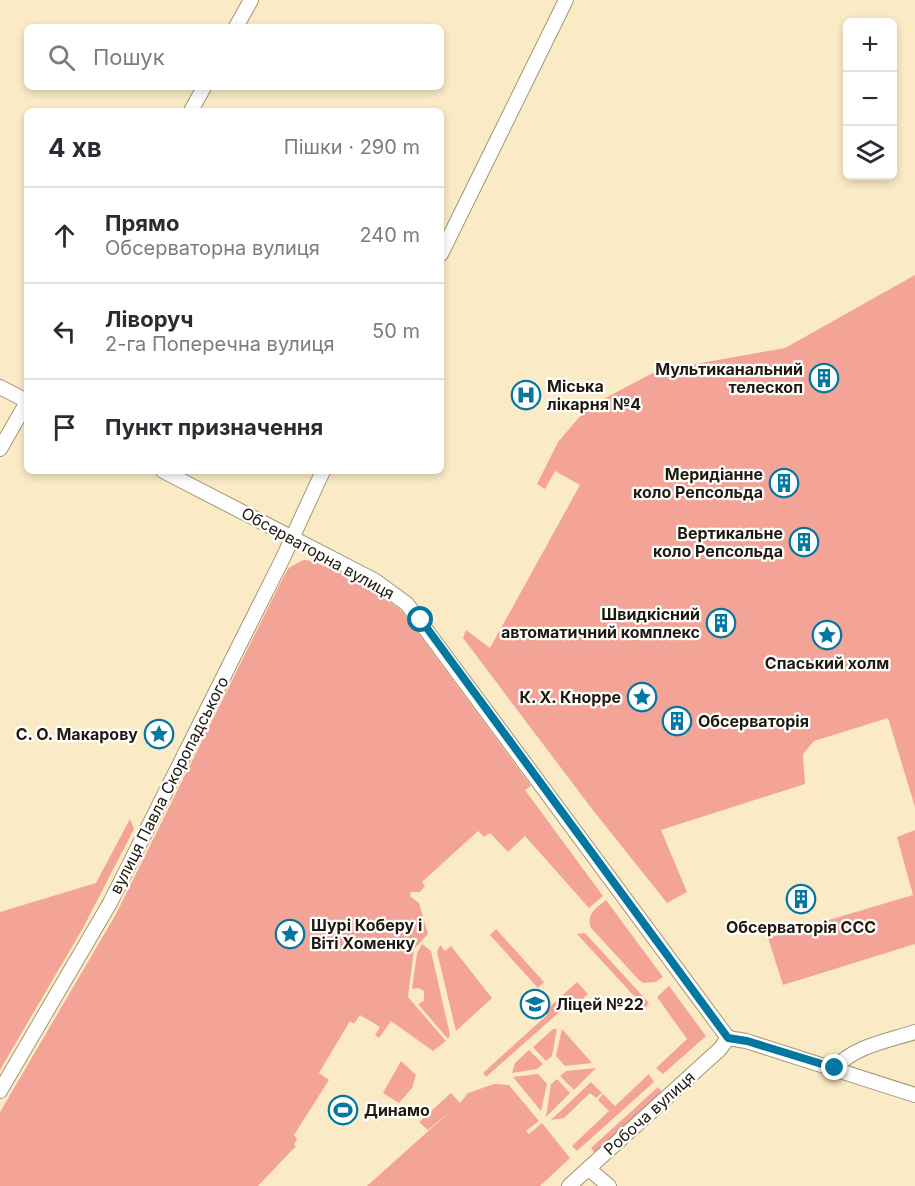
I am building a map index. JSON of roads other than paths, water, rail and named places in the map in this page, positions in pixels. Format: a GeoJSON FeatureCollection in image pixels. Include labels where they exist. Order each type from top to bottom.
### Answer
{"type":"FeatureCollection","features":[{"type":"Feature","properties":{"kind":"street"},"geometry":{"type":"LineString","coordinates":[[238,24],[251,0]]}},
{"type":"Feature","properties":{"kind":"street"},"geometry":{"type":"LineString","coordinates":[[444,248],[566,0]]}},
{"type":"Feature","properties":{"kind":"street"},"geometry":{"type":"LineString","coordinates":[[193,108],[202,90]]}},
{"type":"Feature","properties":{"kind":"street"},"geometry":{"type":"LineString","coordinates":[[0,387],[24,399]]}},
{"type":"Feature","properties":{"kind":"street"},"geometry":{"type":"LineString","coordinates":[[0,449],[24,406]]}},
{"type":"Feature","properties":{"kind":"street","name":"Обсерваторна вулиця"},"geometry":{"type":"LineString","coordinates":[[169,474],[393,592],[421,620],[728,1038]]}},
{"type":"Feature","properties":{"kind":"street","name":"вулиця Павла Скоропадського"},"geometry":{"type":"LineString","coordinates":[[0,1091],[110,903],[322,474]]}},
{"type":"Feature","properties":{"kind":"street"},"geometry":{"type":"LineString","coordinates":[[835,1068],[847,1056],[858,1050],[915,1032]]}},
{"type":"Feature","properties":{"kind":"street"},"geometry":{"type":"LineString","coordinates":[[728,1038],[747,1041],[915,1095]]}},
{"type":"Feature","properties":{"kind":"street","name":"Робоча вулиця"},"geometry":{"type":"LineString","coordinates":[[569,1186],[720,1049],[728,1038]]}},
{"type":"Feature","properties":{"kind":"street"},"geometry":{"type":"LineString","coordinates":[[589,1169],[609,1186]]}},
{"type":"Feature","properties":{"kind":"place","name":"Мультиканальний телескоп"},"geometry":{"type":"Point","coordinates":[824,378]}},
{"type":"Feature","properties":{"kind":"place","name":"Міська лікарня №4"},"geometry":{"type":"Point","coordinates":[526,395]}},
{"type":"Feature","properties":{"kind":"place","name":"Меридіанне коло Репсольда"},"geometry":{"type":"Point","coordinates":[784,483]}},
{"type":"Feature","properties":{"kind":"place","name":"Вертикальне коло Репсольда"},"geometry":{"type":"Point","coordinates":[804,542]}},
{"type":"Feature","properties":{"kind":"place","name":"Швидкісний автоматичний комплекс"},"geometry":{"type":"Point","coordinates":[721,623]}},
{"type":"Feature","properties":{"kind":"place","name":"Спаський холм"},"geometry":{"type":"Point","coordinates":[827,635]}},
{"type":"Feature","properties":{"kind":"place","name":"К. Х. Кнорре"},"geometry":{"type":"Point","coordinates":[642,697]}},
{"type":"Feature","properties":{"kind":"place","name":"Обсерваторія"},"geometry":{"type":"Point","coordinates":[677,721]}},
{"type":"Feature","properties":{"kind":"place","name":"С. О. Макарову"},"geometry":{"type":"Point","coordinates":[159,734]}},
{"type":"Feature","properties":{"kind":"place","name":"Обсерваторія ССС"},"geometry":{"type":"Point","coordinates":[801,899]}},
{"type":"Feature","properties":{"kind":"place","name":"Шурі Коберу і Віті Хоменку"},"geometry":{"type":"Point","coordinates":[290,934]}},
{"type":"Feature","properties":{"kind":"place","name":"Ліцей №22"},"geometry":{"type":"Point","coordinates":[535,1004]}},
{"type":"Feature","properties":{"kind":"place","name":"Динамо"},"geometry":{"type":"Point","coordinates":[343,1110]}}]}
